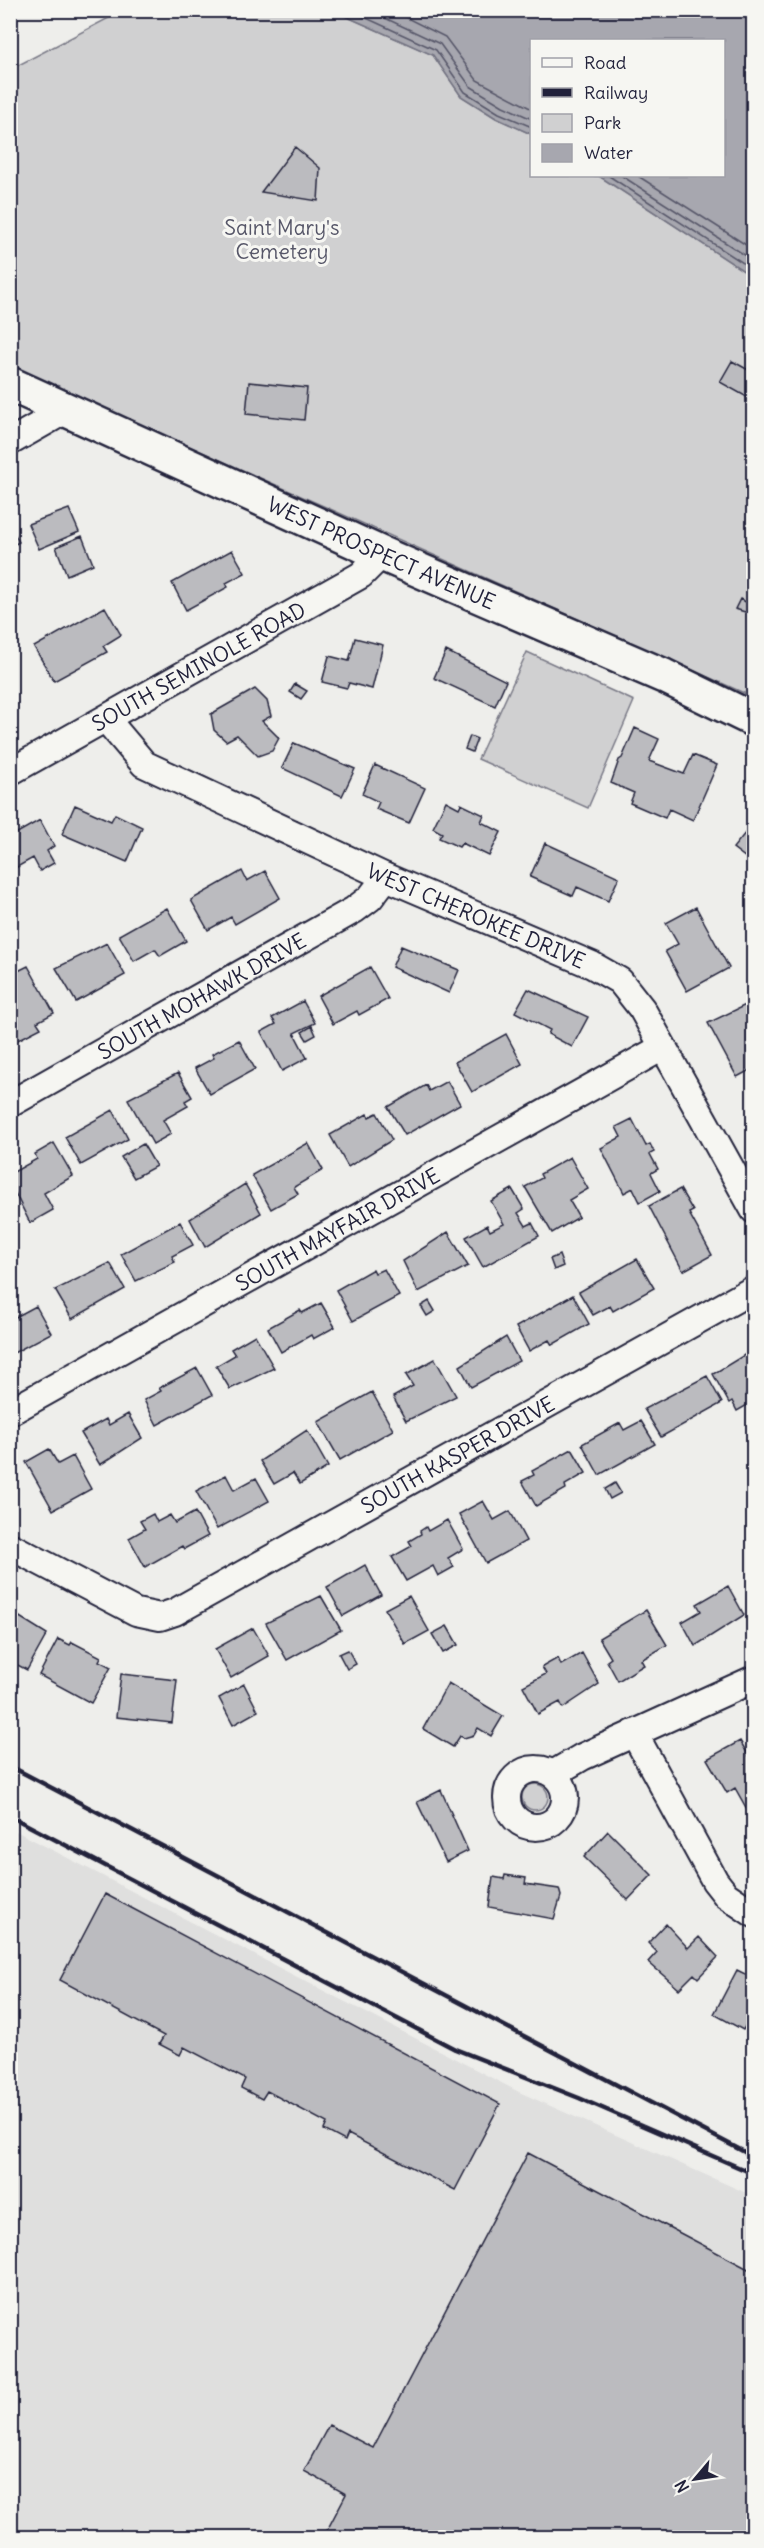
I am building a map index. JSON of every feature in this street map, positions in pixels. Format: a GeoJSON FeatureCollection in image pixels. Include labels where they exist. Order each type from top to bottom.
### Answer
{"type":"FeatureCollection","features":[{"type":"Feature","properties":{"kind":"main road","name":"WEST PROSPECT AVENUE"},"geometry":{"type":"LineString","coordinates":[[10,384],[382,554],[664,676],[753,720]]}},
{"type":"Feature","properties":{"kind":"street"},"geometry":{"type":"LineString","coordinates":[[10,442],[66,410]]}},
{"type":"Feature","properties":{"kind":"street","name":"SOUTH SEMINOLE ROAD"},"geometry":{"type":"LineString","coordinates":[[10,772],[361,575],[382,554]]}},
{"type":"Feature","properties":{"kind":"street","name":"WEST CHEROKEE DRIVE"},"geometry":{"type":"LineString","coordinates":[[106,719],[144,764],[386,877],[592,965],[620,981],[632,994],[663,1047],[753,1210]]}},
{"type":"Feature","properties":{"kind":"street","name":"SOUTH MOHAWK DRIVE"},"geometry":{"type":"LineString","coordinates":[[10,1104],[354,909],[370,898],[386,877]]}},
{"type":"Feature","properties":{"kind":"street","name":"SOUTH MAYFAIR DRIVE"},"geometry":{"type":"LineString","coordinates":[[10,1412],[663,1047]]}},
{"type":"Feature","properties":{"kind":"street","name":"SOUTH KASPER DRIVE"},"geometry":{"type":"LineString","coordinates":[[10,1545],[136,1612],[160,1617],[192,1604],[753,1289]]}},
{"type":"Feature","properties":{"kind":"street"},"geometry":{"type":"LineString","coordinates":[[552,1774],[582,1756],[753,1679]]}},
{"type":"Feature","properties":{"kind":"street"},"geometry":{"type":"LineString","coordinates":[[634,1733],[715,1881],[726,1895],[753,1914]]}},
{"type":"Feature","properties":{"kind":"shaded area"},"geometry":{"type":"Polygon","coordinates":[[[10,1828],[519,2092],[753,2196],[753,2537],[11,2537],[10,1828]]]}},
{"type":"Feature","properties":{"kind":"green space","name":"Saint Mary's Cemetery"},"geometry":{"type":"Polygon","coordinates":[[[122,11],[334,11],[433,55],[461,96],[496,118],[530,134],[530,177],[601,177],[753,277],[753,697],[11,367],[11,69],[122,11]]]}},
{"type":"Feature","properties":{"kind":"green space"},"geometry":{"type":"Polygon","coordinates":[[[527,652],[634,701],[588,808],[478,759],[527,652]]]}},
{"type":"Feature","properties":{"kind":"green space"},"geometry":{"type":"Polygon","coordinates":[[[535,1784],[544,1788],[548,1797],[544,1806],[535,1810],[526,1806],[522,1797],[526,1788],[535,1784]]]}},
{"type":"Feature","properties":{"kind":"water"},"geometry":{"type":"Polygon","coordinates":[[[334,11],[753,11],[753,277],[601,177],[725,177],[725,39],[530,39],[530,134],[496,118],[461,96],[433,55],[334,11]]]}},
{"type":"Feature","properties":{"kind":"building"},"geometry":{"type":"Polygon","coordinates":[[[295,147],[320,168],[318,201],[261,192],[295,147]]]}},
{"type":"Feature","properties":{"kind":"building"},"geometry":{"type":"Polygon","coordinates":[[[732,361],[754,373],[754,401],[720,382],[732,361]]]}},
{"type":"Feature","properties":{"kind":"building"},"geometry":{"type":"Polygon","coordinates":[[[249,382],[307,388],[304,420],[246,414],[249,382]]]}},
{"type":"Feature","properties":{"kind":"building"},"geometry":{"type":"Polygon","coordinates":[[[69,509],[79,532],[39,549],[28,524],[69,509]]]}},
{"type":"Feature","properties":{"kind":"building"},"geometry":{"type":"Polygon","coordinates":[[[10,526],[19,542],[10,547],[10,526]]]}},
{"type":"Feature","properties":{"kind":"building"},"geometry":{"type":"Polygon","coordinates":[[[82,536],[93,564],[67,575],[56,547],[82,536]]]}},
{"type":"Feature","properties":{"kind":"building"},"geometry":{"type":"Polygon","coordinates":[[[232,550],[245,573],[226,583],[228,587],[186,610],[172,583],[232,550]]]}},
{"type":"Feature","properties":{"kind":"building"},"geometry":{"type":"Polygon","coordinates":[[[740,599],[754,606],[752,614],[735,609],[740,599]]]}},
{"type":"Feature","properties":{"kind":"building"},"geometry":{"type":"Polygon","coordinates":[[[105,607],[121,635],[103,646],[107,652],[54,681],[34,647],[105,607]]]}},
{"type":"Feature","properties":{"kind":"building"},"geometry":{"type":"Polygon","coordinates":[[[355,638],[383,645],[372,689],[349,683],[347,688],[322,682],[329,656],[349,661],[355,638]]]}},
{"type":"Feature","properties":{"kind":"building"},"geometry":{"type":"Polygon","coordinates":[[[446,651],[506,681],[495,706],[434,678],[446,651]]]}},
{"type":"Feature","properties":{"kind":"building"},"geometry":{"type":"Polygon","coordinates":[[[295,684],[307,691],[301,699],[290,692],[295,684]]]}},
{"type":"Feature","properties":{"kind":"building"},"geometry":{"type":"Polygon","coordinates":[[[255,689],[267,701],[271,716],[262,721],[279,738],[272,751],[258,756],[237,735],[226,741],[214,730],[211,714],[255,689]]]}},
{"type":"Feature","properties":{"kind":"building"},"geometry":{"type":"Polygon","coordinates":[[[635,728],[659,739],[649,761],[684,774],[693,755],[717,765],[693,820],[669,809],[665,818],[630,803],[634,793],[611,783],[619,760],[635,728]]]}},
{"type":"Feature","properties":{"kind":"building"},"geometry":{"type":"Polygon","coordinates":[[[470,736],[477,739],[472,752],[465,749],[470,736]]]}},
{"type":"Feature","properties":{"kind":"building"},"geometry":{"type":"Polygon","coordinates":[[[294,743],[355,769],[342,796],[282,768],[294,743]]]}},
{"type":"Feature","properties":{"kind":"building"},"geometry":{"type":"Polygon","coordinates":[[[375,765],[425,788],[409,823],[376,809],[379,802],[362,794],[375,765]]]}},
{"type":"Feature","properties":{"kind":"building"},"geometry":{"type":"Polygon","coordinates":[[[446,801],[459,808],[461,804],[484,815],[481,822],[501,832],[489,856],[462,843],[459,847],[439,838],[442,833],[433,828],[446,801]]]}},
{"type":"Feature","properties":{"kind":"building"},"geometry":{"type":"Polygon","coordinates":[[[75,805],[111,821],[115,814],[142,827],[127,862],[62,834],[75,805]]]}},
{"type":"Feature","properties":{"kind":"building"},"geometry":{"type":"Polygon","coordinates":[[[40,820],[54,846],[47,851],[54,863],[40,871],[33,858],[10,871],[10,837],[40,820]]]}},
{"type":"Feature","properties":{"kind":"building"},"geometry":{"type":"Polygon","coordinates":[[[750,827],[754,830],[754,864],[733,848],[750,827]]]}},
{"type":"Feature","properties":{"kind":"building"},"geometry":{"type":"Polygon","coordinates":[[[545,843],[619,877],[608,901],[577,887],[573,896],[530,877],[545,843]]]}},
{"type":"Feature","properties":{"kind":"building"},"geometry":{"type":"Polygon","coordinates":[[[242,871],[247,881],[265,871],[280,898],[235,924],[231,917],[208,930],[191,900],[242,871]]]}},
{"type":"Feature","properties":{"kind":"building"},"geometry":{"type":"Polygon","coordinates":[[[696,907],[729,968],[687,991],[665,951],[678,944],[666,923],[696,907]]]}},
{"type":"Feature","properties":{"kind":"building"},"geometry":{"type":"Polygon","coordinates":[[[167,908],[186,941],[160,956],[155,949],[134,961],[119,935],[167,908]]]}},
{"type":"Feature","properties":{"kind":"building"},"geometry":{"type":"Polygon","coordinates":[[[107,943],[125,975],[76,1002],[56,968],[107,943]]]}},
{"type":"Feature","properties":{"kind":"building"},"geometry":{"type":"Polygon","coordinates":[[[401,946],[459,970],[449,993],[392,967],[401,946]]]}},
{"type":"Feature","properties":{"kind":"building"},"geometry":{"type":"Polygon","coordinates":[[[28,966],[54,1013],[37,1022],[41,1028],[12,1043],[10,975],[28,966]]]}},
{"type":"Feature","properties":{"kind":"building"},"geometry":{"type":"Polygon","coordinates":[[[370,967],[388,999],[359,1015],[357,1011],[333,1024],[318,996],[370,967]]]}},
{"type":"Feature","properties":{"kind":"building"},"geometry":{"type":"Polygon","coordinates":[[[528,989],[588,1017],[572,1047],[548,1034],[550,1030],[515,1012],[528,989]]]}},
{"type":"Feature","properties":{"kind":"building"},"geometry":{"type":"Polygon","coordinates":[[[303,1001],[315,1023],[294,1033],[307,1058],[282,1071],[261,1032],[276,1024],[272,1018],[303,1001]]]}},
{"type":"Feature","properties":{"kind":"building"},"geometry":{"type":"Polygon","coordinates":[[[754,1001],[754,1068],[737,1077],[708,1023],[754,1001]]]}},
{"type":"Feature","properties":{"kind":"building"},"geometry":{"type":"Polygon","coordinates":[[[312,1026],[316,1035],[307,1040],[302,1032],[312,1026]]]}},
{"type":"Feature","properties":{"kind":"building"},"geometry":{"type":"Polygon","coordinates":[[[506,1034],[522,1064],[472,1092],[455,1062],[506,1034]]]}},
{"type":"Feature","properties":{"kind":"building"},"geometry":{"type":"Polygon","coordinates":[[[239,1040],[255,1069],[210,1094],[195,1068],[214,1058],[212,1054],[239,1040]]]}},
{"type":"Feature","properties":{"kind":"building"},"geometry":{"type":"Polygon","coordinates":[[[178,1073],[192,1097],[185,1101],[188,1106],[163,1120],[171,1134],[153,1144],[128,1099],[178,1073]]]}},
{"type":"Feature","properties":{"kind":"building"},"geometry":{"type":"Polygon","coordinates":[[[447,1081],[460,1104],[405,1135],[388,1107],[426,1085],[429,1091],[447,1081]]]}},
{"type":"Feature","properties":{"kind":"building"},"geometry":{"type":"Polygon","coordinates":[[[113,1110],[128,1139],[81,1165],[65,1137],[113,1110]]]}},
{"type":"Feature","properties":{"kind":"building"},"geometry":{"type":"Polygon","coordinates":[[[377,1113],[392,1140],[348,1167],[330,1135],[367,1114],[369,1117],[377,1113]]]}},
{"type":"Feature","properties":{"kind":"building"},"geometry":{"type":"Polygon","coordinates":[[[632,1119],[646,1146],[650,1144],[654,1152],[650,1154],[658,1169],[651,1173],[660,1191],[640,1202],[633,1188],[624,1193],[601,1148],[621,1137],[616,1127],[632,1119]]]}},
{"type":"Feature","properties":{"kind":"building"},"geometry":{"type":"Polygon","coordinates":[[[54,1143],[73,1176],[44,1193],[53,1210],[30,1223],[10,1183],[10,1174],[37,1159],[35,1154],[54,1143]]]}},
{"type":"Feature","properties":{"kind":"building"},"geometry":{"type":"Polygon","coordinates":[[[308,1143],[323,1170],[294,1187],[298,1194],[271,1209],[252,1175],[308,1143]]]}},
{"type":"Feature","properties":{"kind":"building"},"geometry":{"type":"Polygon","coordinates":[[[143,1144],[156,1166],[134,1178],[121,1157],[143,1144]]]}},
{"type":"Feature","properties":{"kind":"building"},"geometry":{"type":"Polygon","coordinates":[[[570,1157],[588,1189],[569,1200],[579,1217],[552,1233],[525,1187],[542,1178],[540,1174],[570,1157]]]}},
{"type":"Feature","properties":{"kind":"building"},"geometry":{"type":"Polygon","coordinates":[[[245,1184],[261,1213],[205,1247],[190,1219],[245,1184]]]}},
{"type":"Feature","properties":{"kind":"building"},"geometry":{"type":"Polygon","coordinates":[[[512,1189],[524,1209],[518,1213],[526,1226],[532,1223],[539,1236],[483,1267],[466,1237],[487,1225],[490,1231],[504,1224],[491,1201],[512,1189]]]}},
{"type":"Feature","properties":{"kind":"building"},"geometry":{"type":"Polygon","coordinates":[[[680,1189],[693,1211],[689,1213],[712,1255],[683,1271],[649,1206],[680,1189]]]}},
{"type":"Feature","properties":{"kind":"building"},"geometry":{"type":"Polygon","coordinates":[[[180,1222],[193,1245],[172,1256],[175,1262],[136,1281],[121,1254],[180,1222]]]}},
{"type":"Feature","properties":{"kind":"building"},"geometry":{"type":"Polygon","coordinates":[[[448,1232],[468,1266],[418,1292],[403,1261],[448,1232]]]}},
{"type":"Feature","properties":{"kind":"building"},"geometry":{"type":"Polygon","coordinates":[[[559,1255],[563,1266],[554,1270],[550,1259],[559,1255]]]}},
{"type":"Feature","properties":{"kind":"building"},"geometry":{"type":"Polygon","coordinates":[[[637,1259],[654,1288],[613,1311],[610,1306],[593,1315],[579,1292],[637,1259]]]}},
{"type":"Feature","properties":{"kind":"building"},"geometry":{"type":"Polygon","coordinates":[[[110,1263],[125,1289],[72,1319],[55,1290],[110,1263]]]}},
{"type":"Feature","properties":{"kind":"building"},"geometry":{"type":"Polygon","coordinates":[[[373,1269],[375,1273],[384,1269],[399,1296],[353,1321],[336,1290],[373,1269]]]}},
{"type":"Feature","properties":{"kind":"building"},"geometry":{"type":"Polygon","coordinates":[[[573,1295],[589,1324],[552,1345],[549,1340],[529,1351],[516,1327],[573,1295]]]}},
{"type":"Feature","properties":{"kind":"building"},"geometry":{"type":"Polygon","coordinates":[[[429,1301],[435,1311],[427,1316],[421,1306],[429,1301]]]}},
{"type":"Feature","properties":{"kind":"building"},"geometry":{"type":"Polygon","coordinates":[[[321,1303],[335,1327],[313,1339],[311,1335],[281,1352],[268,1328],[300,1310],[302,1313],[321,1303]]]}},
{"type":"Feature","properties":{"kind":"building"},"geometry":{"type":"Polygon","coordinates":[[[36,1306],[51,1333],[10,1355],[10,1320],[36,1306]]]}},
{"type":"Feature","properties":{"kind":"building"},"geometry":{"type":"Polygon","coordinates":[[[255,1335],[274,1368],[230,1389],[216,1366],[235,1355],[231,1349],[255,1335]]]}},
{"type":"Feature","properties":{"kind":"building"},"geometry":{"type":"Polygon","coordinates":[[[506,1337],[519,1361],[471,1387],[460,1366],[506,1337]]]}},
{"type":"Feature","properties":{"kind":"building"},"geometry":{"type":"Polygon","coordinates":[[[754,1349],[754,1389],[746,1394],[751,1403],[737,1411],[732,1401],[729,1403],[713,1374],[754,1349]]]}},
{"type":"Feature","properties":{"kind":"building"},"geometry":{"type":"Polygon","coordinates":[[[435,1359],[456,1396],[406,1421],[393,1397],[413,1386],[406,1375],[435,1359]]]}},
{"type":"Feature","properties":{"kind":"building"},"geometry":{"type":"Polygon","coordinates":[[[197,1368],[212,1395],[157,1425],[144,1400],[161,1391],[159,1388],[197,1368]]]}},
{"type":"Feature","properties":{"kind":"building"},"geometry":{"type":"Polygon","coordinates":[[[707,1376],[722,1403],[661,1437],[644,1409],[707,1376]]]}},
{"type":"Feature","properties":{"kind":"building"},"geometry":{"type":"Polygon","coordinates":[[[372,1392],[393,1430],[340,1460],[318,1422],[372,1392]]]}},
{"type":"Feature","properties":{"kind":"building"},"geometry":{"type":"Polygon","coordinates":[[[128,1414],[142,1438],[100,1465],[81,1433],[106,1419],[109,1425],[128,1414]]]}},
{"type":"Feature","properties":{"kind":"building"},"geometry":{"type":"Polygon","coordinates":[[[641,1421],[655,1444],[599,1475],[582,1444],[620,1423],[624,1430],[641,1421]]]}},
{"type":"Feature","properties":{"kind":"building"},"geometry":{"type":"Polygon","coordinates":[[[307,1430],[328,1467],[300,1484],[293,1473],[274,1484],[260,1461],[307,1430]]]}},
{"type":"Feature","properties":{"kind":"building"},"geometry":{"type":"Polygon","coordinates":[[[49,1449],[58,1464],[73,1456],[91,1489],[53,1510],[26,1462],[49,1449]]]}},
{"type":"Feature","properties":{"kind":"building"},"geometry":{"type":"Polygon","coordinates":[[[572,1449],[586,1473],[565,1485],[566,1489],[536,1506],[522,1481],[534,1475],[532,1471],[572,1449]]]}},
{"type":"Feature","properties":{"kind":"building"},"geometry":{"type":"Polygon","coordinates":[[[226,1475],[234,1490],[256,1478],[269,1501],[217,1529],[196,1491],[226,1475]]]}},
{"type":"Feature","properties":{"kind":"building"},"geometry":{"type":"Polygon","coordinates":[[[615,1483],[621,1493],[610,1499],[605,1489],[615,1483]]]}},
{"type":"Feature","properties":{"kind":"building"},"geometry":{"type":"Polygon","coordinates":[[[483,1501],[494,1520],[510,1511],[526,1541],[486,1563],[459,1514],[483,1501]]]}},
{"type":"Feature","properties":{"kind":"building"},"geometry":{"type":"Polygon","coordinates":[[[195,1512],[208,1536],[184,1549],[182,1546],[145,1567],[129,1538],[145,1529],[140,1521],[153,1514],[157,1522],[170,1515],[175,1523],[195,1512]]]}},
{"type":"Feature","properties":{"kind":"building"},"geometry":{"type":"Polygon","coordinates":[[[447,1520],[463,1549],[448,1558],[454,1567],[438,1576],[433,1566],[406,1581],[392,1557],[412,1546],[409,1541],[421,1534],[420,1531],[426,1527],[428,1531],[447,1520]]]}},
{"type":"Feature","properties":{"kind":"building"},"geometry":{"type":"Polygon","coordinates":[[[365,1565],[381,1595],[343,1616],[327,1587],[365,1565]]]}},
{"type":"Feature","properties":{"kind":"building"},"geometry":{"type":"Polygon","coordinates":[[[728,1586],[744,1615],[695,1646],[682,1622],[701,1611],[697,1604],[728,1586]]]}},
{"type":"Feature","properties":{"kind":"building"},"geometry":{"type":"Polygon","coordinates":[[[321,1596],[341,1630],[287,1660],[266,1623],[321,1596]]]}},
{"type":"Feature","properties":{"kind":"building"},"geometry":{"type":"Polygon","coordinates":[[[409,1596],[429,1631],[405,1644],[385,1609],[409,1596]]]}},
{"type":"Feature","properties":{"kind":"building"},"geometry":{"type":"Polygon","coordinates":[[[646,1610],[667,1645],[641,1660],[644,1665],[618,1681],[607,1661],[611,1658],[599,1638],[646,1610]]]}},
{"type":"Feature","properties":{"kind":"building"},"geometry":{"type":"Polygon","coordinates":[[[10,1611],[47,1634],[27,1670],[10,1661],[10,1611]]]}},
{"type":"Feature","properties":{"kind":"building"},"geometry":{"type":"Polygon","coordinates":[[[447,1626],[458,1645],[443,1653],[432,1634],[447,1626]]]}},
{"type":"Feature","properties":{"kind":"building"},"geometry":{"type":"Polygon","coordinates":[[[253,1628],[269,1656],[231,1678],[215,1649],[253,1628]]]}},
{"type":"Feature","properties":{"kind":"building"},"geometry":{"type":"Polygon","coordinates":[[[58,1639],[70,1645],[72,1642],[101,1657],[99,1661],[111,1667],[91,1703],[39,1675],[58,1639]]]}},
{"type":"Feature","properties":{"kind":"building"},"geometry":{"type":"Polygon","coordinates":[[[348,1650],[356,1664],[347,1669],[339,1654],[348,1650]]]}},
{"type":"Feature","properties":{"kind":"building"},"geometry":{"type":"Polygon","coordinates":[[[582,1653],[599,1684],[563,1708],[560,1702],[538,1714],[523,1686],[546,1674],[542,1667],[558,1658],[561,1665],[582,1653]]]}},
{"type":"Feature","properties":{"kind":"building"},"geometry":{"type":"Polygon","coordinates":[[[121,1674],[177,1680],[172,1723],[116,1717],[121,1674]]]}},
{"type":"Feature","properties":{"kind":"building"},"geometry":{"type":"Polygon","coordinates":[[[448,1683],[503,1716],[491,1736],[478,1728],[474,1735],[464,1738],[460,1736],[453,1747],[423,1729],[448,1683]]]}},
{"type":"Feature","properties":{"kind":"building"},"geometry":{"type":"Polygon","coordinates":[[[244,1684],[258,1711],[233,1725],[219,1698],[244,1684]]]}},
{"type":"Feature","properties":{"kind":"building"},"geometry":{"type":"Polygon","coordinates":[[[740,1741],[754,1764],[754,1808],[748,1811],[735,1788],[727,1793],[707,1759],[740,1741]]]}},
{"type":"Feature","properties":{"kind":"building"},"geometry":{"type":"Polygon","coordinates":[[[441,1790],[468,1851],[446,1862],[417,1802],[441,1790]]]}},
{"type":"Feature","properties":{"kind":"building"},"geometry":{"type":"Polygon","coordinates":[[[608,1831],[652,1875],[628,1900],[584,1857],[608,1831]]]}},
{"type":"Feature","properties":{"kind":"building"},"geometry":{"type":"Polygon","coordinates":[[[505,1875],[526,1878],[525,1884],[559,1889],[561,1896],[554,1919],[489,1907],[493,1877],[504,1879],[505,1875]]]}},
{"type":"Feature","properties":{"kind":"building"},"geometry":{"type":"Polygon","coordinates":[[[105,1894],[500,2104],[455,2190],[348,2134],[345,2141],[324,2130],[327,2123],[267,2091],[262,2099],[241,2088],[245,2079],[184,2047],[180,2055],[159,2044],[164,2036],[60,1980],[105,1894]]]}},
{"type":"Feature","properties":{"kind":"building"},"geometry":{"type":"Polygon","coordinates":[[[666,1924],[688,1948],[699,1937],[718,1957],[698,1978],[694,1974],[679,1989],[648,1962],[657,1952],[648,1943],[666,1924]]]}},
{"type":"Feature","properties":{"kind":"building"},"geometry":{"type":"Polygon","coordinates":[[[737,1970],[747,1975],[749,1970],[754,1972],[754,2011],[743,2030],[714,2014],[737,1970]]]}},
{"type":"Feature","properties":{"kind":"building"},"geometry":{"type":"Polygon","coordinates":[[[528,2153],[754,2272],[754,2538],[323,2538],[346,2494],[304,2471],[329,2425],[373,2448],[528,2153]]]}},
{"type":"Feature","properties":{"kind":"railway"},"geometry":{"type":"LineString","coordinates":[[10,1766],[754,2157]]}},
{"type":"Feature","properties":{"kind":"railway"},"geometry":{"type":"LineString","coordinates":[[10,1816],[455,2049],[579,2098],[754,2174]]}}]}
